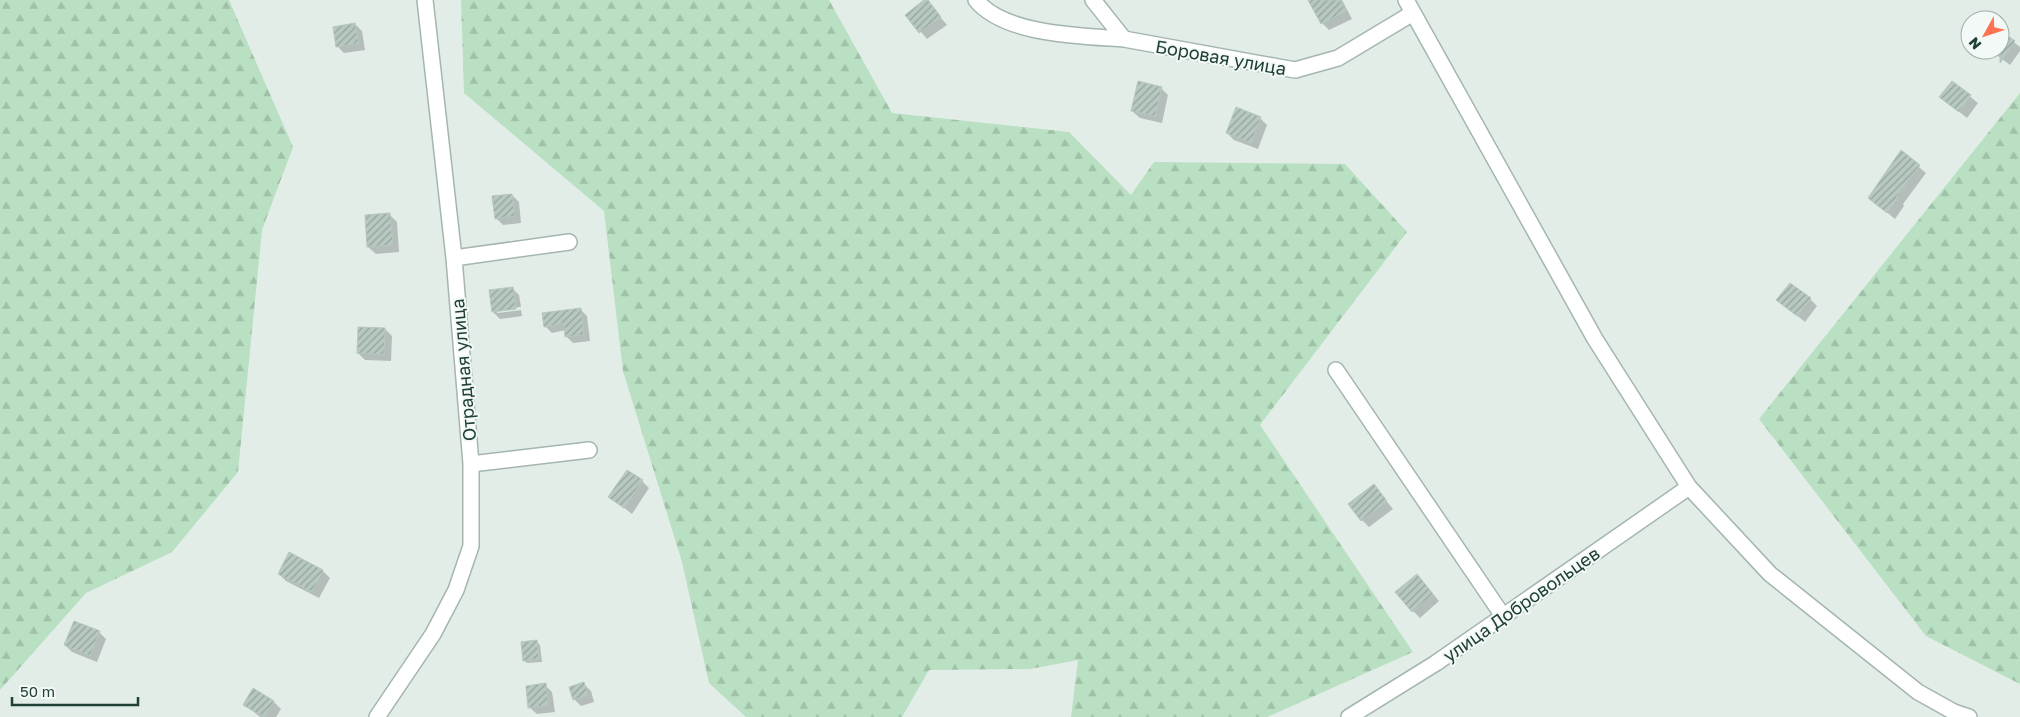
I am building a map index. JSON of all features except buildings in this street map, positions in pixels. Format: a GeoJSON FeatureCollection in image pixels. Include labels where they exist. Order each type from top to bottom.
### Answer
{"type":"FeatureCollection","features":[{"type":"Feature","properties":{"kind":"street","name":"Отрадная улица"},"geometry":{"type":"LineString","coordinates":[[377,717],[433,634],[456,590],[471,546],[471,464],[454,258],[425,0]]}},
{"type":"Feature","properties":{"kind":"street","name":"Боровая улица"},"geometry":{"type":"LineString","coordinates":[[976,0],[984,10],[1004,21],[1056,34],[1124,39],[1295,70],[1338,58],[1410,7]]}},
{"type":"Feature","properties":{"kind":"street"},"geometry":{"type":"LineString","coordinates":[[1093,0],[1124,39]]}},
{"type":"Feature","properties":{"kind":"street"},"geometry":{"type":"LineString","coordinates":[[1410,7],[1595,339],[1689,487],[1770,574],[1918,692],[1954,712],[1968,717]]}},
{"type":"Feature","properties":{"kind":"street"},"geometry":{"type":"LineString","coordinates":[[454,258],[569,242]]}},
{"type":"Feature","properties":{"kind":"street"},"geometry":{"type":"LineString","coordinates":[[1336,370],[1503,616]]}},
{"type":"Feature","properties":{"kind":"street"},"geometry":{"type":"LineString","coordinates":[[471,464],[589,450]]}},
{"type":"Feature","properties":{"kind":"street","name":"улица Добровольцев"},"geometry":{"type":"LineString","coordinates":[[1350,717],[1436,663],[1689,487]]}},
{"type":"Feature","properties":{"kind":"green space"},"geometry":{"type":"Polygon","coordinates":[[[0,0],[229,0],[293,147],[262,230],[238,472],[172,552],[86,593],[0,690],[0,0]]]}},
{"type":"Feature","properties":{"kind":"green space"},"geometry":{"type":"Polygon","coordinates":[[[461,0],[829,0],[892,113],[1069,132],[1131,195],[1154,162],[1345,164],[1407,232],[1260,425],[1413,652],[1267,717],[1071,717],[1078,660],[1030,669],[929,670],[902,717],[746,717],[709,683],[682,562],[623,371],[604,211],[464,93],[461,0]]]}},
{"type":"Feature","properties":{"kind":"green space"},"geometry":{"type":"Polygon","coordinates":[[[2020,93],[2020,684],[1926,636],[1759,419],[2020,93]]]}}]}
